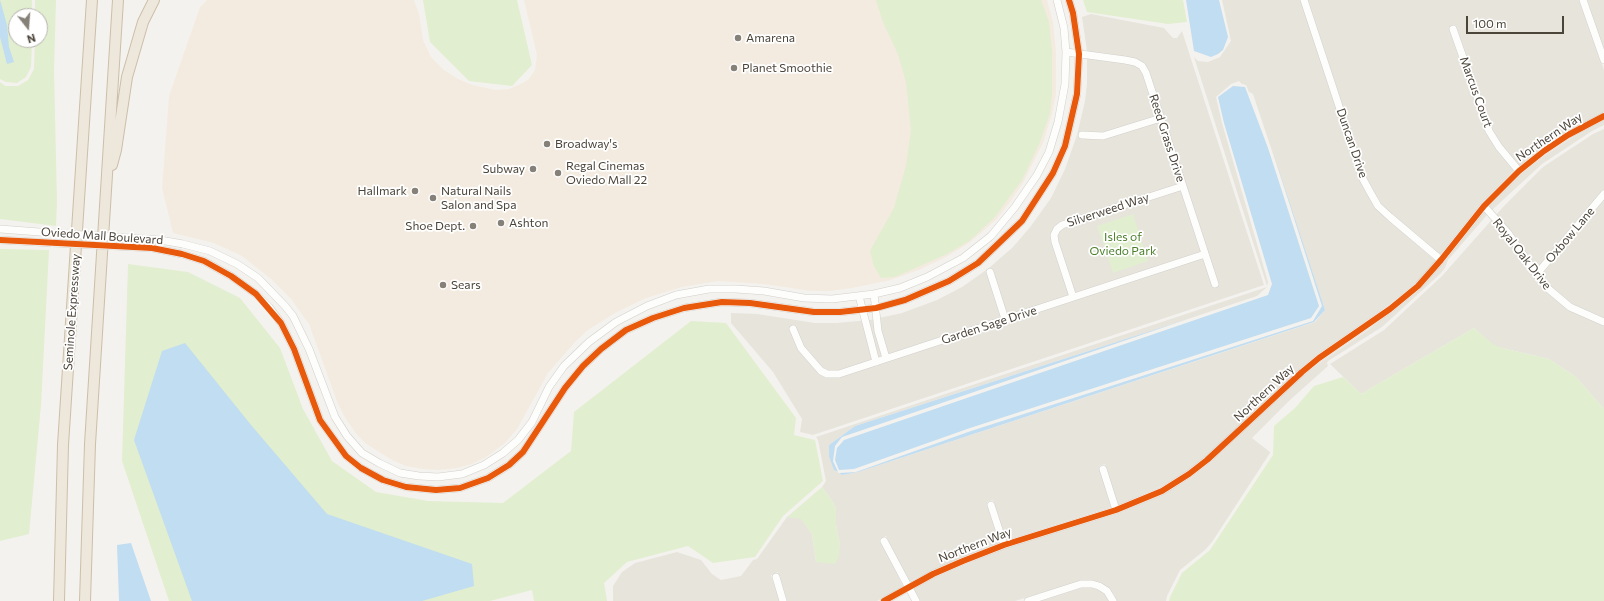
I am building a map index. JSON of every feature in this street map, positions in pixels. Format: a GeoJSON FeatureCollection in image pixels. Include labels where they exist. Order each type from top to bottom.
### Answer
{"type":"FeatureCollection","features":[{"type":"Feature","properties":{"kind":"highway"},"geometry":{"type":"LineString","coordinates":[[85,0],[86,84]]}},
{"type":"Feature","properties":{"kind":"highway","name":"Seminole Expressway"},"geometry":{"type":"LineString","coordinates":[[59,601],[63,445],[92,0]]}},
{"type":"Feature","properties":{"kind":"highway"},"geometry":{"type":"LineString","coordinates":[[112,148],[118,0]]}},
{"type":"Feature","properties":{"kind":"highway"},"geometry":{"type":"LineString","coordinates":[[85,601],[90,444],[106,188],[112,148],[127,77],[143,22],[154,0]]}},
{"type":"Feature","properties":{"kind":"street","name":"Oviedo Mall Boulevard"},"geometry":{"type":"LineString","coordinates":[[0,229],[160,240],[210,251],[230,260],[258,278],[293,316],[309,349],[335,417],[347,436],[362,453],[400,473],[438,477],[462,474],[484,465],[503,453],[518,440],[532,422],[549,387],[564,366],[589,342],[616,322],[646,306],[676,295],[709,290],[736,289],[764,291],[804,298],[832,299],[874,294],[900,288],[928,278],[962,258],[991,236],[1016,207],[1037,175],[1049,152],[1058,122],[1065,84],[1066,52],[1064,28],[1057,0]]}},
{"type":"Feature","properties":{"kind":"street","name":"Oviedo Mall Boulevard"},"geometry":{"type":"LineString","coordinates":[[0,240],[152,248],[182,254],[204,261],[232,276],[256,294],[269,307],[281,323],[294,349],[320,420],[346,456],[361,468],[383,480],[406,487],[428,489],[460,488],[488,478],[509,465],[523,452],[565,388],[583,366],[601,349],[626,330],[653,318],[684,308],[722,302],[750,303],[814,312],[876,308],[905,300],[949,281],[978,263],[1022,221],[1054,172],[1065,146],[1077,94],[1079,54],[1073,13],[1069,0]]}},
{"type":"Feature","properties":{"kind":"street","name":"Duncan Drive"},"geometry":{"type":"LineString","coordinates":[[1304,0],[1363,179],[1378,206],[1441,260]]}},
{"type":"Feature","properties":{"kind":"street"},"geometry":{"type":"LineString","coordinates":[[1583,0],[1604,60]]}},
{"type":"Feature","properties":{"kind":"street","name":"Marcus Court"},"geometry":{"type":"LineString","coordinates":[[1454,29],[1489,131],[1499,147],[1519,171]]}},
{"type":"Feature","properties":{"kind":"street","name":"Reed Grass Drive"},"geometry":{"type":"LineString","coordinates":[[1066,52],[1125,60],[1135,62],[1142,66],[1146,73],[1215,284]]}},
{"type":"Feature","properties":{"kind":"street","name":"Northern Way"},"geometry":{"type":"LineString","coordinates":[[884,601],[932,574],[1004,545],[1116,510],[1162,491],[1201,465],[1302,372],[1319,358],[1390,309],[1418,286],[1484,206],[1519,171],[1562,139],[1604,116]]}},
{"type":"Feature","properties":{"kind":"street"},"geometry":{"type":"LineString","coordinates":[[1082,135],[1103,136],[1161,118]]}},
{"type":"Feature","properties":{"kind":"street","name":"Silverweed Way"},"geometry":{"type":"LineString","coordinates":[[1073,297],[1055,242],[1054,235],[1057,229],[1062,225],[1183,186]]}},
{"type":"Feature","properties":{"kind":"street","name":"Oxbow Lane"},"geometry":{"type":"LineString","coordinates":[[1536,275],[1604,194]]}},
{"type":"Feature","properties":{"kind":"street","name":"Royal Oak Drive"},"geometry":{"type":"LineString","coordinates":[[1484,206],[1508,232],[1536,275],[1545,286],[1570,307],[1604,322]]}},
{"type":"Feature","properties":{"kind":"street","name":"Garden Sage Drive"},"geometry":{"type":"LineString","coordinates":[[793,329],[801,348],[821,372],[827,374],[839,374],[1205,254]]}},
{"type":"Feature","properties":{"kind":"street"},"geometry":{"type":"LineString","coordinates":[[990,272],[1005,319]]}},
{"type":"Feature","properties":{"kind":"street"},"geometry":{"type":"LineString","coordinates":[[874,294],[878,331],[886,358]]}},
{"type":"Feature","properties":{"kind":"street"},"geometry":{"type":"LineString","coordinates":[[859,296],[876,362]]}},
{"type":"Feature","properties":{"kind":"street"},"geometry":{"type":"LineString","coordinates":[[868,333],[878,331]]}},
{"type":"Feature","properties":{"kind":"street"},"geometry":{"type":"LineString","coordinates":[[1103,469],[1116,510]]}},
{"type":"Feature","properties":{"kind":"street"},"geometry":{"type":"LineString","coordinates":[[991,505],[1004,545]]}},
{"type":"Feature","properties":{"kind":"street"},"geometry":{"type":"LineString","coordinates":[[884,541],[916,601]]}},
{"type":"Feature","properties":{"kind":"street"},"geometry":{"type":"LineString","coordinates":[[776,577],[783,601]]}},
{"type":"Feature","properties":{"kind":"street"},"geometry":{"type":"LineString","coordinates":[[1028,601],[1081,584],[1092,584],[1099,586],[1107,591],[1113,601]]}},
{"type":"Feature","properties":{"kind":"shaded area"},"geometry":{"type":"Polygon","coordinates":[[[207,0],[414,0],[419,14],[423,40],[431,57],[444,70],[458,79],[472,85],[496,90],[509,89],[523,83],[529,79],[535,70],[537,55],[524,0],[1047,0],[1053,22],[1056,51],[1056,94],[1052,114],[1043,143],[1024,181],[1010,202],[996,220],[969,243],[946,257],[921,269],[891,280],[852,288],[829,291],[811,291],[764,284],[718,281],[682,287],[646,298],[615,313],[588,330],[576,341],[548,373],[517,429],[505,443],[486,457],[472,464],[457,468],[439,470],[423,469],[406,466],[392,460],[365,443],[355,432],[338,404],[309,324],[291,299],[271,279],[242,256],[214,243],[173,233],[162,188],[169,96],[200,7],[207,0]]]}},
{"type":"Feature","properties":{"kind":"shaded area"},"geometry":{"type":"Polygon","coordinates":[[[1222,0],[1301,0],[1360,180],[1367,194],[1376,208],[1436,261],[1416,283],[1364,324],[1317,355],[1205,457],[1187,471],[1160,487],[1118,505],[1105,464],[1099,466],[1111,507],[1006,540],[993,500],[987,502],[1000,542],[931,571],[909,582],[886,536],[880,539],[903,586],[877,601],[787,601],[778,572],[771,575],[780,601],[613,601],[613,586],[622,572],[635,563],[677,552],[701,560],[712,574],[721,580],[741,576],[753,560],[757,559],[787,517],[801,518],[812,534],[816,562],[840,545],[836,525],[836,509],[833,502],[822,487],[826,481],[818,440],[816,437],[1267,287],[1257,296],[855,426],[829,445],[834,470],[842,475],[858,472],[1315,322],[1325,310],[1253,94],[1249,92],[1246,85],[1239,81],[1231,84],[1216,97],[1222,123],[1268,282],[1267,286],[1194,57],[1198,61],[1208,62],[1220,57],[1231,41],[1222,0]]]}},
{"type":"Feature","properties":{"kind":"shaded area"},"geometry":{"type":"Polygon","coordinates":[[[1308,0],[1580,0],[1604,70],[1604,112],[1566,132],[1519,166],[1501,144],[1492,129],[1455,25],[1449,27],[1486,132],[1514,170],[1479,206],[1440,255],[1381,203],[1366,178],[1308,0]]]}},
{"type":"Feature","properties":{"kind":"shaded area"},"geometry":{"type":"Polygon","coordinates":[[[1587,0],[1604,0],[1604,51],[1599,37],[1587,0]]]}},
{"type":"Feature","properties":{"kind":"shaded area"},"geometry":{"type":"Polygon","coordinates":[[[1091,14],[1164,28],[1173,38],[1177,38],[1182,31],[1264,285],[813,435],[800,432],[802,419],[773,372],[731,323],[731,313],[757,314],[815,323],[870,320],[902,313],[937,300],[962,287],[989,268],[1013,247],[1031,226],[1051,198],[1065,169],[1077,135],[1085,101],[1087,83],[1087,51],[1082,17],[1091,14]]]}},
{"type":"Feature","properties":{"kind":"shaded area"},"geometry":{"type":"Polygon","coordinates":[[[1604,120],[1604,125],[1592,131],[1542,164],[1492,210],[1488,206],[1521,174],[1546,155],[1570,139],[1604,120]]]}},
{"type":"Feature","properties":{"kind":"shaded area"},"geometry":{"type":"Polygon","coordinates":[[[1604,129],[1604,409],[1576,377],[1549,359],[1493,345],[1474,328],[1361,394],[1330,364],[1384,330],[1442,276],[1503,207],[1543,167],[1593,134],[1604,129]]]}},
{"type":"Feature","properties":{"kind":"shaded area"},"geometry":{"type":"Polygon","coordinates":[[[1484,211],[1487,215],[1448,260],[1445,268],[1440,274],[1382,327],[1328,361],[1328,366],[1290,400],[1252,438],[1270,453],[1212,542],[1205,550],[1180,570],[1166,601],[1117,601],[1114,594],[1108,588],[1101,583],[1091,580],[1080,581],[1015,601],[920,601],[913,589],[934,578],[1005,548],[1120,513],[1164,494],[1191,478],[1210,463],[1304,375],[1368,330],[1420,289],[1442,265],[1484,211]]]}},
{"type":"Feature","properties":{"kind":"shaded area"},"geometry":{"type":"Polygon","coordinates":[[[1082,588],[1092,588],[1098,590],[1105,594],[1110,601],[1040,601],[1082,588]]]}},
{"type":"Feature","properties":{"kind":"green space"},"geometry":{"type":"Polygon","coordinates":[[[0,0],[32,0],[32,8],[8,8],[8,48],[32,48],[31,67],[26,77],[17,83],[6,82],[0,79],[0,0]]]}},
{"type":"Feature","properties":{"kind":"green space"},"geometry":{"type":"Polygon","coordinates":[[[35,0],[56,0],[54,71],[57,202],[56,226],[0,219],[0,82],[5,86],[18,86],[28,80],[34,69],[35,48],[48,48],[48,8],[35,8],[35,0]]]}},
{"type":"Feature","properties":{"kind":"green space"},"geometry":{"type":"Polygon","coordinates":[[[423,0],[517,0],[532,65],[512,86],[469,81],[430,42],[423,0]]]}},
{"type":"Feature","properties":{"kind":"green space"},"geometry":{"type":"Polygon","coordinates":[[[876,0],[1041,0],[1049,22],[1052,51],[1052,94],[1050,113],[1040,142],[1022,180],[994,218],[969,241],[947,254],[895,277],[881,278],[874,266],[870,251],[894,208],[906,166],[911,130],[906,82],[898,54],[883,22],[876,0]]]}},
{"type":"Feature","properties":{"kind":"green space"},"geometry":{"type":"Polygon","coordinates":[[[1083,0],[1183,0],[1187,22],[1168,24],[1087,12],[1083,0]]]}},
{"type":"Feature","properties":{"kind":"green space","name":"Isles of Oviedo Park"},"geometry":{"type":"Polygon","coordinates":[[[1133,214],[1148,261],[1113,273],[1097,226],[1133,214]]]}},
{"type":"Feature","properties":{"kind":"green space"},"geometry":{"type":"Polygon","coordinates":[[[0,249],[49,250],[41,405],[29,534],[0,541],[0,249]]]}},
{"type":"Feature","properties":{"kind":"green space"},"geometry":{"type":"Polygon","coordinates":[[[128,264],[188,272],[240,298],[280,348],[303,409],[332,461],[376,492],[428,501],[503,503],[571,451],[574,412],[691,321],[726,323],[796,418],[794,435],[815,440],[823,481],[783,516],[755,557],[713,563],[688,546],[627,562],[604,583],[607,601],[534,601],[532,590],[490,601],[169,601],[122,461],[128,264]]]}},
{"type":"Feature","properties":{"kind":"green space"},"geometry":{"type":"Polygon","coordinates":[[[1474,328],[1493,344],[1502,348],[1549,359],[1576,377],[1604,409],[1604,601],[1169,601],[1182,573],[1210,550],[1273,455],[1274,426],[1295,408],[1314,386],[1343,377],[1361,394],[1474,328]]]}},
{"type":"Feature","properties":{"kind":"green space"},"geometry":{"type":"Polygon","coordinates":[[[822,487],[833,502],[836,509],[836,525],[840,545],[839,556],[835,564],[816,562],[812,534],[801,519],[787,517],[822,487]]]}},
{"type":"Feature","properties":{"kind":"water"},"geometry":{"type":"Polygon","coordinates":[[[0,0],[7,25],[8,48],[9,48],[14,62],[7,64],[0,37],[0,0]]]}},
{"type":"Feature","properties":{"kind":"water"},"geometry":{"type":"Polygon","coordinates":[[[1186,0],[1219,0],[1228,37],[1223,50],[1218,54],[1211,57],[1194,51],[1186,0]]]}},
{"type":"Feature","properties":{"kind":"water"},"geometry":{"type":"Polygon","coordinates":[[[1233,86],[1245,87],[1268,148],[1319,306],[1311,318],[970,428],[854,469],[839,470],[835,460],[837,448],[844,440],[1268,295],[1272,284],[1224,123],[1218,97],[1233,86]]]}},
{"type":"Feature","properties":{"kind":"water"},"geometry":{"type":"Polygon","coordinates":[[[1272,149],[1325,310],[1314,322],[858,472],[842,475],[839,473],[856,472],[971,431],[1313,321],[1322,306],[1272,149]]]}},
{"type":"Feature","properties":{"kind":"water"},"geometry":{"type":"Polygon","coordinates":[[[1188,319],[842,437],[835,446],[833,461],[838,472],[834,470],[829,456],[829,445],[855,426],[1188,319]]]}},
{"type":"Feature","properties":{"kind":"water"},"geometry":{"type":"Polygon","coordinates":[[[185,343],[251,425],[327,514],[472,564],[474,586],[422,601],[192,601],[134,440],[162,351],[185,343]]]}},
{"type":"Feature","properties":{"kind":"water"},"geometry":{"type":"Polygon","coordinates":[[[131,543],[151,601],[119,601],[117,545],[131,543]]]}},
{"type":"Feature","properties":{"kind":"cycle path"},"geometry":{"type":"LineString","coordinates":[[0,240],[152,248],[182,254],[204,261],[231,276],[256,294],[281,323],[294,349],[320,420],[346,456],[361,468],[383,480],[406,487],[436,490],[460,488],[488,478],[509,465],[523,452],[565,388],[583,366],[601,349],[626,330],[653,318],[684,308],[722,302],[750,303],[814,312],[840,312],[876,308],[905,300],[949,281],[978,263],[1022,221],[1053,173],[1065,146],[1077,94],[1079,54],[1073,13],[1069,0]]}},
{"type":"Feature","properties":{"kind":"cycle path"},"geometry":{"type":"LineString","coordinates":[[884,601],[933,574],[963,561],[1004,545],[1116,510],[1162,491],[1189,474],[1207,460],[1319,358],[1390,309],[1418,286],[1484,206],[1519,171],[1544,151],[1568,135],[1604,116]]}},
{"type":"Feature","properties":{"kind":"place","name":"Amarena"},"geometry":{"type":"Point","coordinates":[738,38]}},
{"type":"Feature","properties":{"kind":"place","name":"Planet Smoothie"},"geometry":{"type":"Point","coordinates":[734,68]}},
{"type":"Feature","properties":{"kind":"place","name":"Broadway's"},"geometry":{"type":"Point","coordinates":[547,144]}},
{"type":"Feature","properties":{"kind":"place","name":"Subway"},"geometry":{"type":"Point","coordinates":[533,169]}},
{"type":"Feature","properties":{"kind":"place","name":"Regal Cinemas Oviedo Mall 22"},"geometry":{"type":"Point","coordinates":[558,173]}},
{"type":"Feature","properties":{"kind":"place","name":"Hallmark"},"geometry":{"type":"Point","coordinates":[415,191]}},
{"type":"Feature","properties":{"kind":"place","name":"Natural Nails Salon and Spa"},"geometry":{"type":"Point","coordinates":[433,198]}},
{"type":"Feature","properties":{"kind":"place","name":"Ashton"},"geometry":{"type":"Point","coordinates":[501,223]}},
{"type":"Feature","properties":{"kind":"place","name":"Shoe Dept."},"geometry":{"type":"Point","coordinates":[473,226]}},
{"type":"Feature","properties":{"kind":"place","name":"Sears"},"geometry":{"type":"Point","coordinates":[443,285]}}]}
